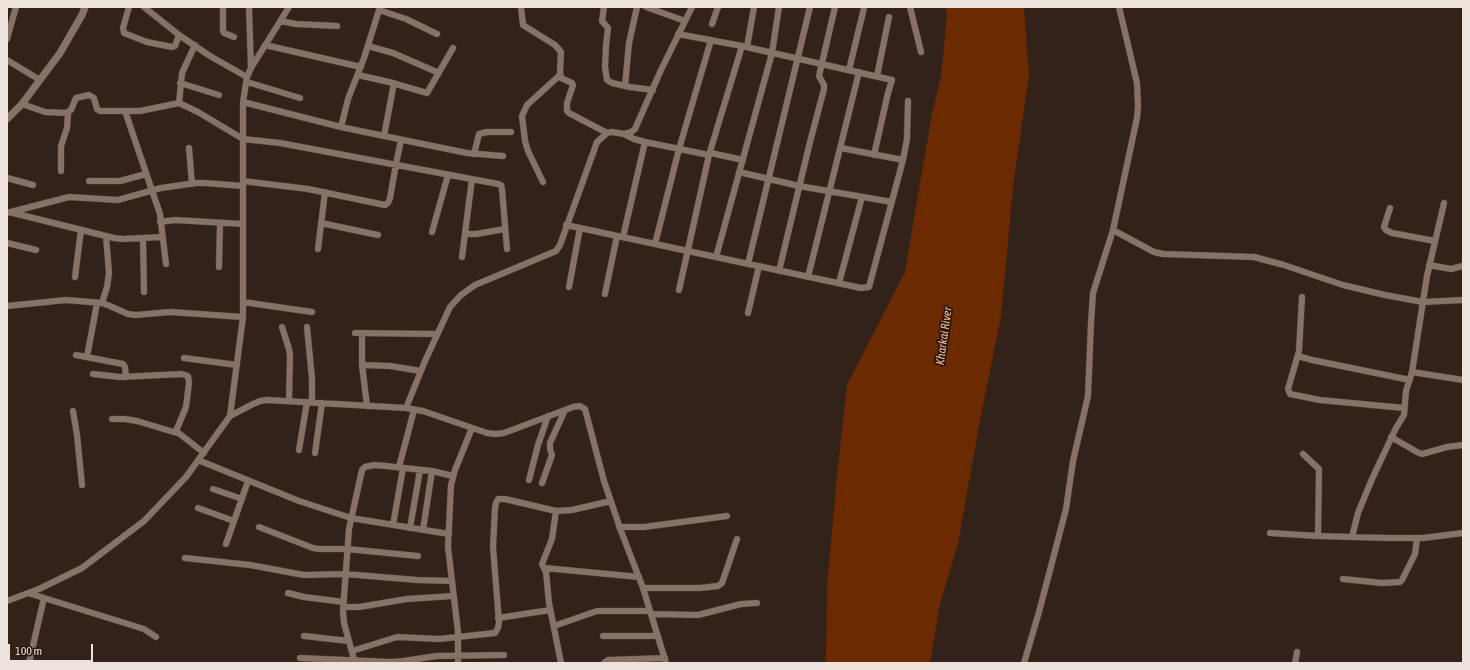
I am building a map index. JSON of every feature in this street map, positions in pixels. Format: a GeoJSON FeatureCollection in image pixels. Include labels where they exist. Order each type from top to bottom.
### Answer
{"type":"FeatureCollection","features":[{"type":"Feature","properties":{"kind":"street"},"geometry":{"type":"LineString","coordinates":[[7,39],[16,7]]}},
{"type":"Feature","properties":{"kind":"street"},"geometry":{"type":"LineString","coordinates":[[7,119],[22,104],[60,53],[85,7]]}},
{"type":"Feature","properties":{"kind":"street"},"geometry":{"type":"LineString","coordinates":[[129,7],[123,28],[124,33],[147,42],[172,47],[175,46],[179,35]]}},
{"type":"Feature","properties":{"kind":"street"},"geometry":{"type":"LineString","coordinates":[[144,7],[179,35],[247,80],[300,98]]}},
{"type":"Feature","properties":{"kind":"street"},"geometry":{"type":"LineString","coordinates":[[224,7],[223,31],[224,33],[234,37]]}},
{"type":"Feature","properties":{"kind":"street"},"geometry":{"type":"LineString","coordinates":[[249,7],[251,68]]}},
{"type":"Feature","properties":{"kind":"street"},"geometry":{"type":"LineString","coordinates":[[7,601],[40,589],[82,568],[144,521],[186,477],[230,416],[243,317],[243,102],[251,68],[289,7]]}},
{"type":"Feature","properties":{"kind":"street"},"geometry":{"type":"LineString","coordinates":[[521,7],[523,25],[555,45],[561,52],[560,75],[564,80],[572,83],[573,85],[567,103],[567,111],[607,133]]}},
{"type":"Feature","properties":{"kind":"street"},"geometry":{"type":"LineString","coordinates":[[604,7],[602,21],[608,28],[606,46],[606,77],[609,82],[652,90]]}},
{"type":"Feature","properties":{"kind":"street"},"geometry":{"type":"LineString","coordinates":[[625,86],[629,43],[637,7]]}},
{"type":"Feature","properties":{"kind":"street"},"geometry":{"type":"LineString","coordinates":[[646,7],[685,21]]}},
{"type":"Feature","properties":{"kind":"street"},"geometry":{"type":"LineString","coordinates":[[624,134],[635,129],[678,34],[692,7]]}},
{"type":"Feature","properties":{"kind":"street"},"geometry":{"type":"LineString","coordinates":[[712,24],[718,7]]}},
{"type":"Feature","properties":{"kind":"street"},"geometry":{"type":"LineString","coordinates":[[679,290],[709,155],[744,46],[754,7]]}},
{"type":"Feature","properties":{"kind":"street"},"geometry":{"type":"LineString","coordinates":[[716,257],[772,53],[779,7]]}},
{"type":"Feature","properties":{"kind":"street"},"geometry":{"type":"LineString","coordinates":[[748,264],[810,7]]}},
{"type":"Feature","properties":{"kind":"street"},"geometry":{"type":"LineString","coordinates":[[779,271],[824,89],[824,85],[819,76],[834,7]]}},
{"type":"Feature","properties":{"kind":"street"},"geometry":{"type":"LineString","coordinates":[[910,7],[921,52]]}},
{"type":"Feature","properties":{"kind":"street"},"geometry":{"type":"LineString","coordinates":[[1024,663],[1067,504],[1073,460],[1088,396],[1090,323],[1093,293],[1113,230],[1138,106],[1137,83],[1119,7]]}},
{"type":"Feature","properties":{"kind":"street"},"geometry":{"type":"LineString","coordinates":[[849,70],[864,8]]}},
{"type":"Feature","properties":{"kind":"street"},"geometry":{"type":"LineString","coordinates":[[341,127],[348,99],[361,67],[379,9],[406,19],[438,34]]}},
{"type":"Feature","properties":{"kind":"street"},"geometry":{"type":"LineString","coordinates":[[877,76],[889,16]]}},
{"type":"Feature","properties":{"kind":"street"},"geometry":{"type":"LineString","coordinates":[[281,21],[296,24],[337,26]]}},
{"type":"Feature","properties":{"kind":"street"},"geometry":{"type":"LineString","coordinates":[[678,34],[744,46],[892,80],[874,155]]}},
{"type":"Feature","properties":{"kind":"street"},"geometry":{"type":"LineString","coordinates":[[655,244],[679,149],[710,40]]}},
{"type":"Feature","properties":{"kind":"street"},"geometry":{"type":"LineString","coordinates":[[179,103],[182,73],[195,45]]}},
{"type":"Feature","properties":{"kind":"street"},"geometry":{"type":"LineString","coordinates":[[265,45],[361,67]]}},
{"type":"Feature","properties":{"kind":"street"},"geometry":{"type":"LineString","coordinates":[[368,46],[399,56],[439,73]]}},
{"type":"Feature","properties":{"kind":"street"},"geometry":{"type":"LineString","coordinates":[[358,75],[427,93],[453,48]]}},
{"type":"Feature","properties":{"kind":"street"},"geometry":{"type":"LineString","coordinates":[[7,60],[40,80]]}},
{"type":"Feature","properties":{"kind":"street"},"geometry":{"type":"LineString","coordinates":[[808,277],[859,72]]}},
{"type":"Feature","properties":{"kind":"street"},"geometry":{"type":"LineString","coordinates":[[543,182],[528,151],[525,141],[522,116],[527,105],[560,75]]}},
{"type":"Feature","properties":{"kind":"street"},"geometry":{"type":"LineString","coordinates":[[180,83],[219,94]]}},
{"type":"Feature","properties":{"kind":"street"},"geometry":{"type":"LineString","coordinates":[[384,136],[394,84]]}},
{"type":"Feature","properties":{"kind":"street"},"geometry":{"type":"LineString","coordinates":[[61,172],[61,146],[67,128],[68,113],[76,98],[89,95],[94,98],[98,111],[140,111],[179,103],[198,112],[243,140],[280,143],[498,184],[501,186],[507,249]]}},
{"type":"Feature","properties":{"kind":"street"},"geometry":{"type":"LineString","coordinates":[[566,225],[839,284],[861,288],[869,287],[903,160],[907,140],[908,101]]}},
{"type":"Feature","properties":{"kind":"street"},"geometry":{"type":"LineString","coordinates":[[243,102],[341,127],[401,140],[474,154],[503,156]]}},
{"type":"Feature","properties":{"kind":"street"},"geometry":{"type":"LineString","coordinates":[[22,104],[45,112],[68,113]]}},
{"type":"Feature","properties":{"kind":"street"},"geometry":{"type":"LineString","coordinates":[[125,111],[160,214],[166,264]]}},
{"type":"Feature","properties":{"kind":"street"},"geometry":{"type":"LineString","coordinates":[[474,154],[479,134],[488,132],[510,132]]}},
{"type":"Feature","properties":{"kind":"street"},"geometry":{"type":"LineString","coordinates":[[406,408],[450,307],[462,295],[476,285],[556,250],[560,245],[597,142],[607,133],[612,132],[624,134],[645,142],[709,155],[711,153],[743,160]]}},
{"type":"Feature","properties":{"kind":"street"},"geometry":{"type":"LineString","coordinates":[[9,213],[69,197],[118,200],[152,191],[205,183],[243,184],[308,189],[385,205],[388,203],[390,198],[401,140]]}},
{"type":"Feature","properties":{"kind":"street"},"geometry":{"type":"LineString","coordinates":[[605,294],[645,142]]}},
{"type":"Feature","properties":{"kind":"street"},"geometry":{"type":"LineString","coordinates":[[189,148],[192,184]]}},
{"type":"Feature","properties":{"kind":"street"},"geometry":{"type":"LineString","coordinates":[[841,148],[903,160]]}},
{"type":"Feature","properties":{"kind":"street"},"geometry":{"type":"LineString","coordinates":[[739,172],[799,186],[892,202]]}},
{"type":"Feature","properties":{"kind":"street"},"geometry":{"type":"LineString","coordinates":[[90,181],[120,181],[146,174]]}},
{"type":"Feature","properties":{"kind":"street"},"geometry":{"type":"LineString","coordinates":[[432,232],[448,175]]}},
{"type":"Feature","properties":{"kind":"street"},"geometry":{"type":"LineString","coordinates":[[7,178],[33,185]]}},
{"type":"Feature","properties":{"kind":"street"},"geometry":{"type":"LineString","coordinates":[[462,257],[472,179]]}},
{"type":"Feature","properties":{"kind":"street"},"geometry":{"type":"LineString","coordinates":[[318,249],[325,192]]}},
{"type":"Feature","properties":{"kind":"street"},"geometry":{"type":"LineString","coordinates":[[839,284],[862,197]]}},
{"type":"Feature","properties":{"kind":"street"},"geometry":{"type":"LineString","coordinates":[[1352,537],[1358,513],[1391,437],[1403,418],[1406,392],[1412,372],[1429,265],[1444,203]]}},
{"type":"Feature","properties":{"kind":"street"},"geometry":{"type":"LineString","coordinates":[[1390,208],[1384,227],[1386,230],[1392,233],[1435,241]]}},
{"type":"Feature","properties":{"kind":"street"},"geometry":{"type":"LineString","coordinates":[[9,213],[123,239],[162,237]]}},
{"type":"Feature","properties":{"kind":"street"},"geometry":{"type":"LineString","coordinates":[[160,222],[175,220],[243,224]]}},
{"type":"Feature","properties":{"kind":"street"},"geometry":{"type":"LineString","coordinates":[[219,267],[220,223]]}},
{"type":"Feature","properties":{"kind":"street"},"geometry":{"type":"LineString","coordinates":[[321,223],[378,235]]}},
{"type":"Feature","properties":{"kind":"street"},"geometry":{"type":"LineString","coordinates":[[569,287],[580,228]]}},
{"type":"Feature","properties":{"kind":"street"},"geometry":{"type":"LineString","coordinates":[[465,234],[476,234],[505,229]]}},
{"type":"Feature","properties":{"kind":"street"},"geometry":{"type":"LineString","coordinates":[[75,277],[81,230]]}},
{"type":"Feature","properties":{"kind":"street"},"geometry":{"type":"LineString","coordinates":[[1113,230],[1154,252],[1175,255],[1254,257],[1284,265],[1343,285],[1423,302],[1463,300]]}},
{"type":"Feature","properties":{"kind":"street"},"geometry":{"type":"LineString","coordinates":[[87,356],[99,303],[107,287],[109,273],[106,236]]}},
{"type":"Feature","properties":{"kind":"street"},"geometry":{"type":"LineString","coordinates":[[143,238],[144,292]]}},
{"type":"Feature","properties":{"kind":"street"},"geometry":{"type":"LineString","coordinates":[[7,243],[36,250]]}},
{"type":"Feature","properties":{"kind":"street"},"geometry":{"type":"LineString","coordinates":[[1429,265],[1451,269],[1463,266]]}},
{"type":"Feature","properties":{"kind":"street"},"geometry":{"type":"LineString","coordinates":[[748,313],[759,266]]}},
{"type":"Feature","properties":{"kind":"street"},"geometry":{"type":"LineString","coordinates":[[1302,297],[1298,356],[1288,389],[1290,394],[1320,400],[1404,408]]}},
{"type":"Feature","properties":{"kind":"street"},"geometry":{"type":"LineString","coordinates":[[7,306],[66,300],[99,303],[128,314],[136,315],[170,312],[243,317]]}},
{"type":"Feature","properties":{"kind":"street"},"geometry":{"type":"LineString","coordinates":[[243,302],[312,312]]}},
{"type":"Feature","properties":{"kind":"street"},"geometry":{"type":"LineString","coordinates":[[299,450],[310,402],[312,379],[307,326]]}},
{"type":"Feature","properties":{"kind":"street"},"geometry":{"type":"LineString","coordinates":[[282,327],[290,356],[289,401]]}},
{"type":"Feature","properties":{"kind":"street"},"geometry":{"type":"LineString","coordinates":[[355,333],[438,334]]}},
{"type":"Feature","properties":{"kind":"street"},"geometry":{"type":"LineString","coordinates":[[362,333],[362,365],[367,406]]}},
{"type":"Feature","properties":{"kind":"street"},"geometry":{"type":"LineString","coordinates":[[76,355],[123,364],[125,367],[126,377]]}},
{"type":"Feature","properties":{"kind":"street"},"geometry":{"type":"LineString","coordinates":[[1298,356],[1410,380]]}},
{"type":"Feature","properties":{"kind":"street"},"geometry":{"type":"LineString","coordinates":[[184,358],[237,365]]}},
{"type":"Feature","properties":{"kind":"street"},"geometry":{"type":"LineString","coordinates":[[362,365],[390,366],[421,372]]}},
{"type":"Feature","properties":{"kind":"street"},"geometry":{"type":"LineString","coordinates":[[1412,372],[1463,380]]}},
{"type":"Feature","properties":{"kind":"street"},"geometry":{"type":"LineString","coordinates":[[93,374],[126,377],[182,374],[188,376],[189,383],[186,407],[177,428],[177,433]]}},
{"type":"Feature","properties":{"kind":"street"},"geometry":{"type":"LineString","coordinates":[[230,416],[260,401],[310,402],[406,408],[423,411],[486,433],[496,434],[504,433],[565,410],[580,406],[585,409],[604,481],[619,527],[639,576],[666,660],[608,660],[604,663]]}},
{"type":"Feature","properties":{"kind":"street"},"geometry":{"type":"LineString","coordinates":[[315,453],[322,403]]}},
{"type":"Feature","properties":{"kind":"street"},"geometry":{"type":"LineString","coordinates":[[393,526],[401,467],[414,410]]}},
{"type":"Feature","properties":{"kind":"street"},"geometry":{"type":"LineString","coordinates":[[542,483],[552,455],[550,443],[565,410]]}},
{"type":"Feature","properties":{"kind":"street"},"geometry":{"type":"LineString","coordinates":[[73,411],[82,485]]}},
{"type":"Feature","properties":{"kind":"street"},"geometry":{"type":"LineString","coordinates":[[529,480],[538,445],[548,416]]}},
{"type":"Feature","properties":{"kind":"street"},"geometry":{"type":"LineString","coordinates":[[112,419],[137,421],[177,433],[204,453]]}},
{"type":"Feature","properties":{"kind":"street"},"geometry":{"type":"LineString","coordinates":[[458,663],[458,637],[448,547],[451,485],[453,476],[472,428]]}},
{"type":"Feature","properties":{"kind":"street"},"geometry":{"type":"LineString","coordinates":[[1391,437],[1422,454],[1447,447],[1463,445]]}},
{"type":"Feature","properties":{"kind":"street"},"geometry":{"type":"LineString","coordinates":[[1303,454],[1319,469],[1318,536]]}},
{"type":"Feature","properties":{"kind":"street"},"geometry":{"type":"LineString","coordinates":[[198,460],[299,501],[351,518],[449,534]]}},
{"type":"Feature","properties":{"kind":"street"},"geometry":{"type":"LineString","coordinates":[[355,662],[344,623],[343,605],[351,518],[362,470],[365,467],[374,465],[432,471],[453,476]]}},
{"type":"Feature","properties":{"kind":"street"},"geometry":{"type":"LineString","coordinates":[[410,528],[420,470]]}},
{"type":"Feature","properties":{"kind":"street"},"geometry":{"type":"LineString","coordinates":[[423,530],[432,471]]}},
{"type":"Feature","properties":{"kind":"street"},"geometry":{"type":"LineString","coordinates":[[226,544],[248,481]]}},
{"type":"Feature","properties":{"kind":"street"},"geometry":{"type":"LineString","coordinates":[[213,490],[242,499]]}},
{"type":"Feature","properties":{"kind":"street"},"geometry":{"type":"LineString","coordinates":[[352,651],[397,637],[431,639],[495,632],[498,628],[498,618],[493,547],[496,503],[498,500],[505,499],[556,511],[572,510],[611,501]]}},
{"type":"Feature","properties":{"kind":"street"},"geometry":{"type":"LineString","coordinates":[[198,508],[234,521]]}},
{"type":"Feature","properties":{"kind":"street"},"geometry":{"type":"LineString","coordinates":[[556,511],[552,539],[542,564],[545,568],[550,610],[561,663]]}},
{"type":"Feature","properties":{"kind":"street"},"geometry":{"type":"LineString","coordinates":[[619,527],[644,527],[727,516]]}},
{"type":"Feature","properties":{"kind":"street"},"geometry":{"type":"LineString","coordinates":[[259,527],[313,548],[347,549],[418,556]]}},
{"type":"Feature","properties":{"kind":"street"},"geometry":{"type":"LineString","coordinates":[[1270,532],[1318,536],[1417,538],[1463,532]]}},
{"type":"Feature","properties":{"kind":"street"},"geometry":{"type":"LineString","coordinates":[[1343,578],[1382,583],[1400,582],[1415,554],[1417,538]]}},
{"type":"Feature","properties":{"kind":"street"},"geometry":{"type":"LineString","coordinates":[[643,588],[700,588],[718,586],[722,583],[737,539]]}},
{"type":"Feature","properties":{"kind":"street"},"geometry":{"type":"LineString","coordinates":[[185,558],[250,565],[304,575],[346,574],[417,580],[452,581]]}},
{"type":"Feature","properties":{"kind":"street"},"geometry":{"type":"LineString","coordinates":[[545,568],[639,576]]}},
{"type":"Feature","properties":{"kind":"street"},"geometry":{"type":"LineString","coordinates":[[28,593],[144,629],[156,637]]}},
{"type":"Feature","properties":{"kind":"street"},"geometry":{"type":"LineString","coordinates":[[288,593],[359,607],[407,599],[453,596]]}},
{"type":"Feature","properties":{"kind":"street"},"geometry":{"type":"LineString","coordinates":[[29,663],[44,598]]}},
{"type":"Feature","properties":{"kind":"street"},"geometry":{"type":"LineString","coordinates":[[554,626],[597,611],[698,615],[741,604],[757,603]]}},
{"type":"Feature","properties":{"kind":"street"},"geometry":{"type":"LineString","coordinates":[[498,618],[550,610]]}},
{"type":"Feature","properties":{"kind":"street"},"geometry":{"type":"LineString","coordinates":[[304,636],[349,641]]}},
{"type":"Feature","properties":{"kind":"street"},"geometry":{"type":"LineString","coordinates":[[603,636],[658,636]]}},
{"type":"Feature","properties":{"kind":"street"},"geometry":{"type":"LineString","coordinates":[[1295,663],[1297,652]]}},
{"type":"Feature","properties":{"kind":"street"},"geometry":{"type":"LineString","coordinates":[[300,658],[355,662],[430,660],[458,655],[504,654]]}},
{"type":"Feature","properties":{"kind":"water","name":"Kharkai River"},"geometry":{"type":"Polygon","coordinates":[[[945,7],[1024,7],[1029,76],[1013,187],[1001,316],[980,420],[958,543],[940,604],[930,663],[826,663],[827,587],[847,385],[905,272],[932,113],[941,77],[947,15],[945,7]]]}}]}
